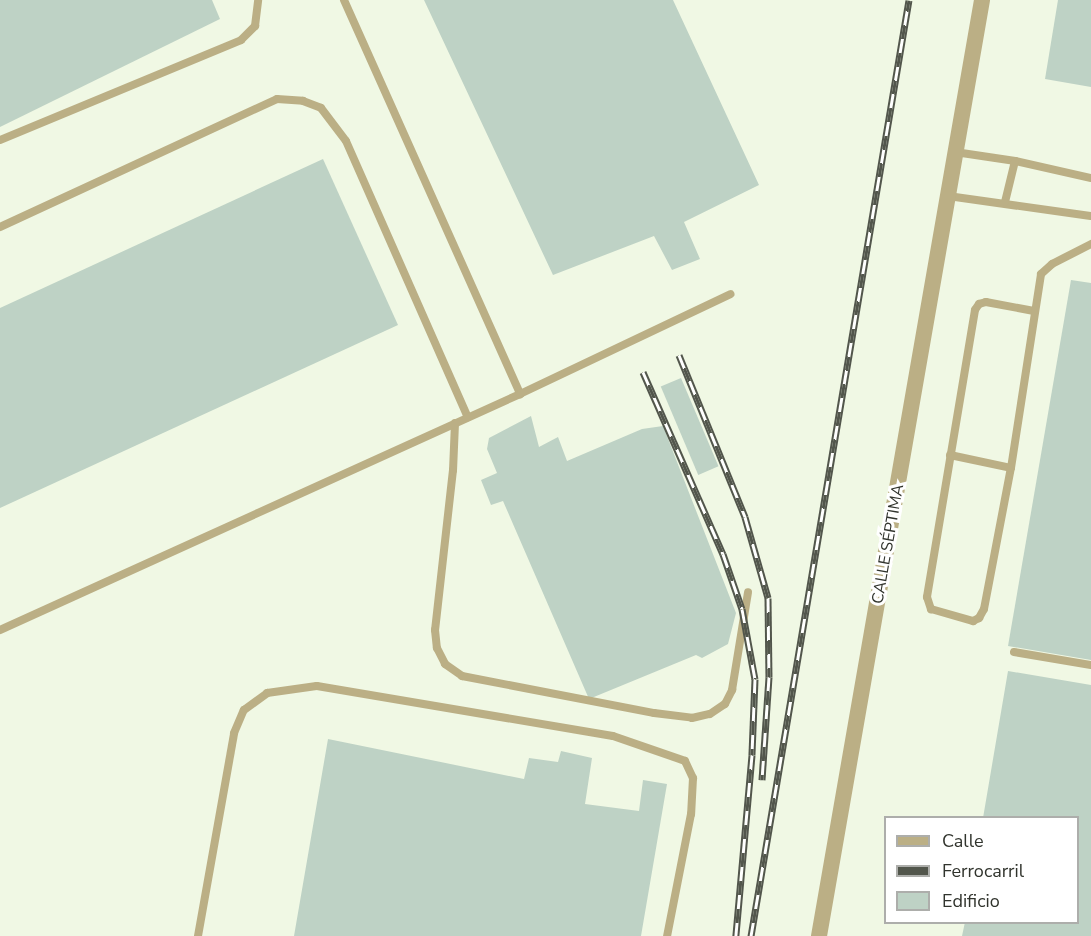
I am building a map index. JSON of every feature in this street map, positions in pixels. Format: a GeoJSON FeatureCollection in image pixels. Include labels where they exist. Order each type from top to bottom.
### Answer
{"type":"FeatureCollection","features":[{"type":"Feature","properties":{"kind":"street","name":"CALLE SÉPTIMA"},"geometry":{"type":"LineString","coordinates":[[819,936],[982,0]]}},
{"type":"Feature","properties":{"kind":"lane"},"geometry":{"type":"LineString","coordinates":[[0,140],[241,40],[255,26],[258,0]]}},
{"type":"Feature","properties":{"kind":"lane"},"geometry":{"type":"LineString","coordinates":[[344,0],[520,394]]}},
{"type":"Feature","properties":{"kind":"lane"},"geometry":{"type":"LineString","coordinates":[[0,226],[277,99],[303,101],[321,108],[346,141],[468,417]]}},
{"type":"Feature","properties":{"kind":"lane"},"geometry":{"type":"LineString","coordinates":[[956,152],[1015,161],[1091,178]]}},
{"type":"Feature","properties":{"kind":"lane"},"geometry":{"type":"LineString","coordinates":[[1005,202],[1015,161]]}},
{"type":"Feature","properties":{"kind":"lane"},"geometry":{"type":"LineString","coordinates":[[948,196],[1005,202],[1091,216]]}},
{"type":"Feature","properties":{"kind":"lane"},"geometry":{"type":"LineString","coordinates":[[1034,311],[986,302],[979,304],[975,310],[927,589],[927,604],[939,612],[973,621],[980,618],[984,609],[1011,468],[1041,274],[1052,264],[1091,244]]}},
{"type":"Feature","properties":{"kind":"lane"},"geometry":{"type":"LineString","coordinates":[[0,630],[520,394],[731,294]]}},
{"type":"Feature","properties":{"kind":"lane"},"geometry":{"type":"LineString","coordinates":[[455,423],[453,470],[435,630],[437,648],[445,664],[462,676],[654,713],[692,718],[710,714],[725,704],[732,690],[748,592]]}},
{"type":"Feature","properties":{"kind":"lane"},"geometry":{"type":"LineString","coordinates":[[950,455],[1011,468]]}},
{"type":"Feature","properties":{"kind":"lane"},"geometry":{"type":"LineString","coordinates":[[1014,652],[1091,665]]}},
{"type":"Feature","properties":{"kind":"lane"},"geometry":{"type":"LineString","coordinates":[[198,936],[234,733],[240,718],[244,710],[267,693],[317,686],[614,736],[685,761],[693,778],[691,814],[667,936]]}},
{"type":"Feature","properties":{"kind":"building"},"geometry":{"type":"Polygon","coordinates":[[[0,0],[212,0],[220,19],[0,127],[0,0]]]}},
{"type":"Feature","properties":{"kind":"building"},"geometry":{"type":"Polygon","coordinates":[[[424,0],[673,0],[759,185],[684,222],[700,259],[672,270],[654,236],[553,275],[424,0]]]}},
{"type":"Feature","properties":{"kind":"building"},"geometry":{"type":"Polygon","coordinates":[[[1058,0],[1091,0],[1091,87],[1045,79],[1058,0]]]}},
{"type":"Feature","properties":{"kind":"building"},"geometry":{"type":"Polygon","coordinates":[[[323,159],[398,325],[0,508],[0,308],[323,159]]]}},
{"type":"Feature","properties":{"kind":"building"},"geometry":{"type":"Polygon","coordinates":[[[1071,280],[1091,283],[1091,660],[1008,646],[1071,280]]]}},
{"type":"Feature","properties":{"kind":"building"},"geometry":{"type":"Polygon","coordinates":[[[681,378],[719,466],[698,475],[661,387],[681,378]]]}},
{"type":"Feature","properties":{"kind":"building"},"geometry":{"type":"Polygon","coordinates":[[[531,416],[539,447],[558,437],[567,461],[642,429],[663,426],[736,613],[728,644],[702,658],[696,655],[589,699],[503,501],[491,505],[481,480],[497,473],[487,449],[489,438],[531,416]]]}},
{"type":"Feature","properties":{"kind":"building"},"geometry":{"type":"Polygon","coordinates":[[[1008,671],[1091,685],[1091,936],[962,936],[965,924],[1079,924],[1079,816],[983,816],[1008,671]]]}},
{"type":"Feature","properties":{"kind":"building"},"geometry":{"type":"Polygon","coordinates":[[[328,739],[524,779],[529,758],[558,762],[561,751],[592,758],[585,804],[639,811],[643,780],[667,784],[641,936],[294,936],[328,739]]]}},
{"type":"Feature","properties":{"kind":"railway"},"geometry":{"type":"LineString","coordinates":[[751,936],[909,0]]}},
{"type":"Feature","properties":{"kind":"railway"},"geometry":{"type":"LineString","coordinates":[[679,355],[745,517],[768,598],[769,677],[762,780]]}},
{"type":"Feature","properties":{"kind":"railway"},"geometry":{"type":"LineString","coordinates":[[643,372],[723,554],[742,609],[755,679],[752,755],[736,936]]}}]}
